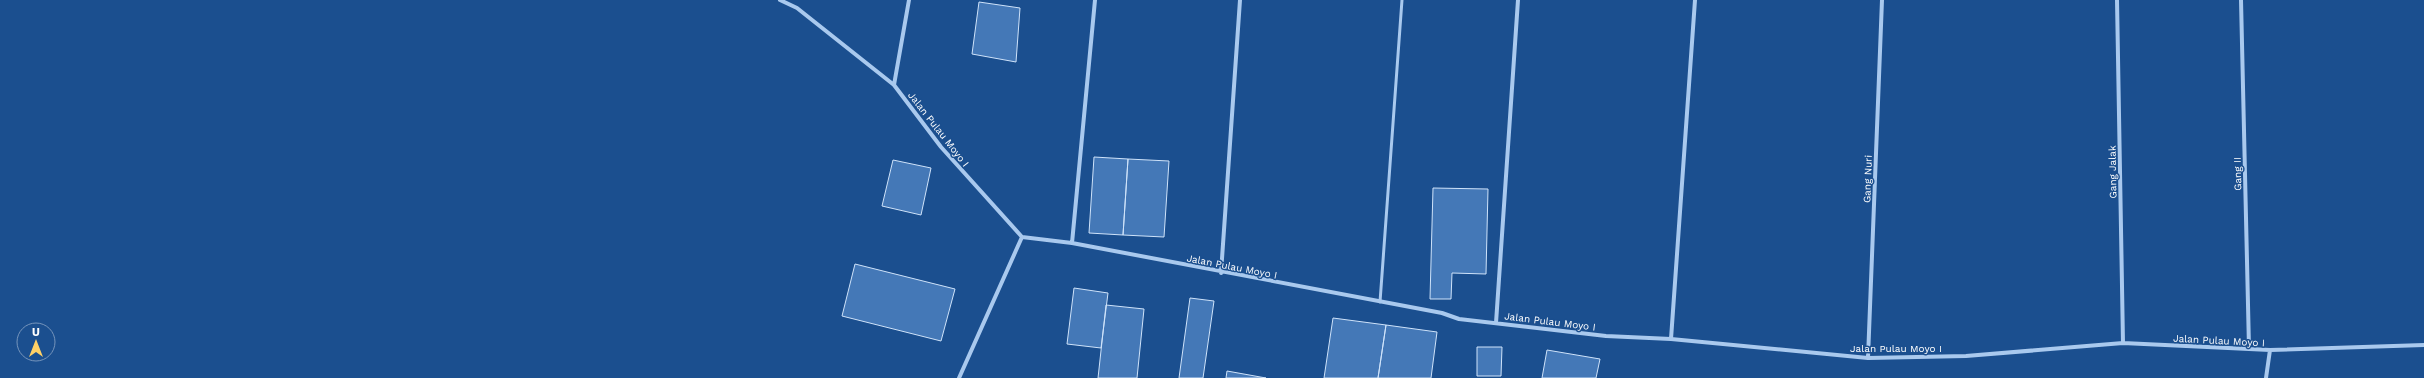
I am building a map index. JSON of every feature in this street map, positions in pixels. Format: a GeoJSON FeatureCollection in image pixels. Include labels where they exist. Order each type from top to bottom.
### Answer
{"type":"FeatureCollection","features":[{"type":"Feature","properties":{"kind":"street","name":"Jalan Pulau Moyo I"},"geometry":{"type":"LineString","coordinates":[[780,0],[797,8],[894,85],[941,147],[1022,237],[1072,243],[1221,273],[1442,313],[1459,319],[1606,336],[1671,339],[1868,358],[1966,356],[2123,343],[2270,350],[2424,345]]}},
{"type":"Feature","properties":{"kind":"street"},"geometry":{"type":"LineString","coordinates":[[894,85],[909,0]]}},
{"type":"Feature","properties":{"kind":"street"},"geometry":{"type":"LineString","coordinates":[[1072,243],[1095,0]]}},
{"type":"Feature","properties":{"kind":"street"},"geometry":{"type":"LineString","coordinates":[[1221,273],[1240,0]]}},
{"type":"Feature","properties":{"kind":"street"},"geometry":{"type":"LineString","coordinates":[[1496,323],[1518,0]]}},
{"type":"Feature","properties":{"kind":"street"},"geometry":{"type":"LineString","coordinates":[[1671,339],[1695,0]]}},
{"type":"Feature","properties":{"kind":"street","name":"Gang Nuri"},"geometry":{"type":"LineString","coordinates":[[1868,358],[1882,0]]}},
{"type":"Feature","properties":{"kind":"street","name":"Gang Jalak"},"geometry":{"type":"LineString","coordinates":[[2117,0],[2123,343]]}},
{"type":"Feature","properties":{"kind":"street","name":"Gang II"},"geometry":{"type":"LineString","coordinates":[[2241,0],[2249,348]]}},
{"type":"Feature","properties":{"kind":"street"},"geometry":{"type":"LineString","coordinates":[[959,378],[1022,237]]}},
{"type":"Feature","properties":{"kind":"street"},"geometry":{"type":"LineString","coordinates":[[2266,378],[2270,350]]}},
{"type":"Feature","properties":{"kind":"lane"},"geometry":{"type":"LineString","coordinates":[[1380,302],[1402,0]]}},
{"type":"Feature","properties":{"kind":"building"},"geometry":{"type":"Polygon","coordinates":[[[979,2],[1020,8],[1016,62],[972,54],[979,2]]]}},
{"type":"Feature","properties":{"kind":"building"},"geometry":{"type":"Polygon","coordinates":[[[1094,157],[1128,159],[1123,235],[1089,233],[1094,157]]]}},
{"type":"Feature","properties":{"kind":"building"},"geometry":{"type":"Polygon","coordinates":[[[1128,159],[1169,161],[1164,237],[1123,235],[1128,159]]]}},
{"type":"Feature","properties":{"kind":"building"},"geometry":{"type":"Polygon","coordinates":[[[893,160],[931,168],[921,215],[882,206],[893,160]]]}},
{"type":"Feature","properties":{"kind":"building"},"geometry":{"type":"Polygon","coordinates":[[[1433,188],[1488,189],[1486,274],[1452,273],[1451,299],[1430,299],[1433,188]]]}},
{"type":"Feature","properties":{"kind":"building"},"geometry":{"type":"Polygon","coordinates":[[[855,264],[955,289],[941,341],[842,316],[855,264]]]}},
{"type":"Feature","properties":{"kind":"building"},"geometry":{"type":"Polygon","coordinates":[[[1074,288],[1108,293],[1101,348],[1067,344],[1074,288]]]}},
{"type":"Feature","properties":{"kind":"building"},"geometry":{"type":"Polygon","coordinates":[[[1190,298],[1214,301],[1203,378],[1179,378],[1190,298]]]}},
{"type":"Feature","properties":{"kind":"building"},"geometry":{"type":"Polygon","coordinates":[[[1106,305],[1144,309],[1137,378],[1098,378],[1106,305]]]}},
{"type":"Feature","properties":{"kind":"building"},"geometry":{"type":"Polygon","coordinates":[[[1333,318],[1386,325],[1378,378],[1324,378],[1333,318]]]}},
{"type":"Feature","properties":{"kind":"building"},"geometry":{"type":"Polygon","coordinates":[[[1386,325],[1437,332],[1431,378],[1378,378],[1386,325]]]}},
{"type":"Feature","properties":{"kind":"building"},"geometry":{"type":"Polygon","coordinates":[[[1477,347],[1502,347],[1501,376],[1477,376],[1477,347]]]}},
{"type":"Feature","properties":{"kind":"building"},"geometry":{"type":"Polygon","coordinates":[[[1547,350],[1600,359],[1596,378],[1542,378],[1547,350]]]}},
{"type":"Feature","properties":{"kind":"building"},"geometry":{"type":"Polygon","coordinates":[[[1227,371],[1266,378],[1226,378],[1227,371]]]}}]}
